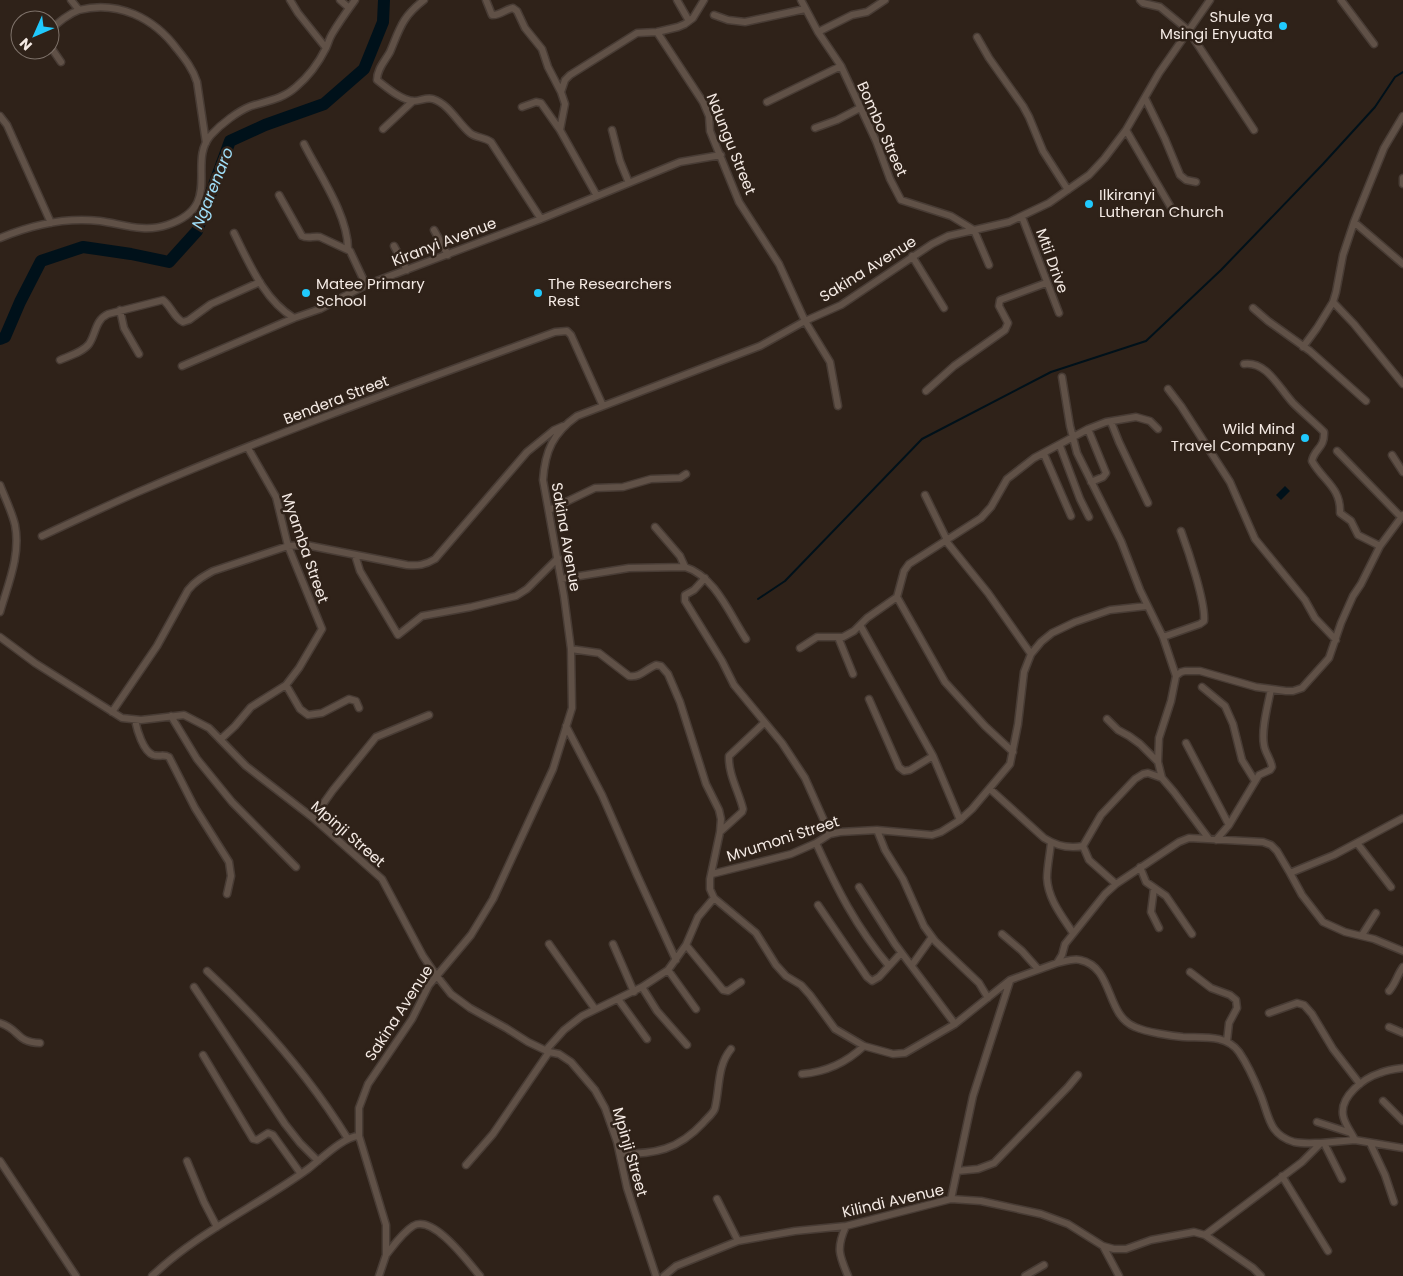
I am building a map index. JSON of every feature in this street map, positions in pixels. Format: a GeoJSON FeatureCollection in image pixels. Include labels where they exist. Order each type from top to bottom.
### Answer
{"type":"FeatureCollection","features":[{"type":"Feature","properties":{"kind":"street"},"geometry":{"type":"LineString","coordinates":[[71,0],[79,10]]}},
{"type":"Feature","properties":{"kind":"street"},"geometry":{"type":"LineString","coordinates":[[290,0],[326,48]]}},
{"type":"Feature","properties":{"kind":"street"},"geometry":{"type":"LineString","coordinates":[[340,0],[349,8]]}},
{"type":"Feature","properties":{"kind":"street"},"geometry":{"type":"LineString","coordinates":[[206,143],[212,134],[234,116],[249,107],[278,99],[297,87],[326,48],[331,36],[355,0]]}},
{"type":"Feature","properties":{"kind":"street"},"geometry":{"type":"LineString","coordinates":[[424,0],[415,7],[398,29],[389,52],[377,74],[377,80],[406,99],[413,101],[427,98],[438,102],[473,135],[491,142],[541,219]]}},
{"type":"Feature","properties":{"kind":"street"},"geometry":{"type":"LineString","coordinates":[[486,0],[492,14],[495,15],[513,8],[517,11],[525,28],[542,49],[565,104],[560,130]]}},
{"type":"Feature","properties":{"kind":"street"},"geometry":{"type":"LineString","coordinates":[[677,0],[689,21]]}},
{"type":"Feature","properties":{"kind":"street"},"geometry":{"type":"LineString","coordinates":[[561,92],[565,80],[576,69],[588,65],[637,33],[678,28],[689,21],[704,0]]}},
{"type":"Feature","properties":{"kind":"street","name":"Bombo Street"},"geometry":{"type":"LineString","coordinates":[[801,0],[818,32],[841,66],[901,200],[951,216],[974,230]]}},
{"type":"Feature","properties":{"kind":"street"},"geometry":{"type":"LineString","coordinates":[[818,32],[852,16],[867,12],[886,0]]}},
{"type":"Feature","properties":{"kind":"street"},"geometry":{"type":"LineString","coordinates":[[1140,0],[1143,3],[1160,8],[1188,30],[1254,130]]}},
{"type":"Feature","properties":{"kind":"street","name":"Sakina Avenue"},"geometry":{"type":"LineString","coordinates":[[379,1276],[386,1254],[386,1225],[359,1136],[359,1108],[368,1084],[412,1019],[436,976],[471,935],[493,899],[553,769],[572,708],[571,649],[558,558],[543,480],[544,464],[548,450],[564,425],[577,416],[760,346],[805,321],[841,305],[912,256],[948,236],[999,226],[1049,203],[1099,166],[1126,130],[1159,73],[1210,0]]}},
{"type":"Feature","properties":{"kind":"street"},"geometry":{"type":"LineString","coordinates":[[1341,0],[1374,44]]}},
{"type":"Feature","properties":{"kind":"street"},"geometry":{"type":"LineString","coordinates":[[0,238],[51,223],[70,220],[89,220],[137,228],[166,226],[179,220],[194,208],[200,197],[206,143],[197,82],[189,65],[174,44],[149,20],[110,3],[79,10],[60,22]]}},
{"type":"Feature","properties":{"kind":"street"},"geometry":{"type":"LineString","coordinates":[[714,16],[745,22],[805,9]]}},
{"type":"Feature","properties":{"kind":"street","name":"Ndungu Street"},"geometry":{"type":"LineString","coordinates":[[657,32],[703,102],[709,116],[710,131],[739,202],[779,264],[805,321],[830,362],[838,406]]}},
{"type":"Feature","properties":{"kind":"street"},"geometry":{"type":"LineString","coordinates":[[977,37],[989,58],[1019,100],[1029,117],[1043,150],[1068,190]]}},
{"type":"Feature","properties":{"kind":"street"},"geometry":{"type":"LineString","coordinates":[[767,102],[841,66]]}},
{"type":"Feature","properties":{"kind":"street"},"geometry":{"type":"LineString","coordinates":[[1145,98],[1180,175],[1186,180],[1196,182]]}},
{"type":"Feature","properties":{"kind":"street"},"geometry":{"type":"LineString","coordinates":[[383,129],[413,101]]}},
{"type":"Feature","properties":{"kind":"street"},"geometry":{"type":"LineString","coordinates":[[522,107],[536,102],[541,103],[560,130],[597,196]]}},
{"type":"Feature","properties":{"kind":"street"},"geometry":{"type":"LineString","coordinates":[[815,128],[837,120],[860,108]]}},
{"type":"Feature","properties":{"kind":"street"},"geometry":{"type":"LineString","coordinates":[[0,116],[7,125],[51,223]]}},
{"type":"Feature","properties":{"kind":"street"},"geometry":{"type":"LineString","coordinates":[[1303,347],[1333,302],[1343,255],[1354,222],[1384,148],[1403,116]]}},
{"type":"Feature","properties":{"kind":"street"},"geometry":{"type":"LineString","coordinates":[[612,130],[620,161],[629,183]]}},
{"type":"Feature","properties":{"kind":"street"},"geometry":{"type":"LineString","coordinates":[[1126,130],[1173,211]]}},
{"type":"Feature","properties":{"kind":"street"},"geometry":{"type":"LineString","coordinates":[[304,144],[339,211],[347,232],[348,248],[366,285]]}},
{"type":"Feature","properties":{"kind":"street","name":"Kiranyi Avenue"},"geometry":{"type":"LineString","coordinates":[[182,366],[294,318],[320,309],[366,285],[541,219],[680,162],[721,155]]}},
{"type":"Feature","properties":{"kind":"street"},"geometry":{"type":"LineString","coordinates":[[1403,178],[1403,184]]}},
{"type":"Feature","properties":{"kind":"street"},"geometry":{"type":"LineString","coordinates":[[279,195],[302,236],[315,236],[332,244],[348,248]]}},
{"type":"Feature","properties":{"kind":"street","name":"Mtii Drive"},"geometry":{"type":"LineString","coordinates":[[1022,217],[1059,314]]}},
{"type":"Feature","properties":{"kind":"street"},"geometry":{"type":"LineString","coordinates":[[1354,222],[1403,264]]}},
{"type":"Feature","properties":{"kind":"street"},"geometry":{"type":"LineString","coordinates":[[434,230],[448,255]]}},
{"type":"Feature","properties":{"kind":"street"},"geometry":{"type":"LineString","coordinates":[[974,230],[989,265]]}},
{"type":"Feature","properties":{"kind":"street"},"geometry":{"type":"LineString","coordinates":[[234,233],[260,282],[281,308],[294,318]]}},
{"type":"Feature","properties":{"kind":"street"},"geometry":{"type":"LineString","coordinates":[[394,246],[407,270]]}},
{"type":"Feature","properties":{"kind":"street"},"geometry":{"type":"LineString","coordinates":[[912,256],[944,308]]}},
{"type":"Feature","properties":{"kind":"street"},"geometry":{"type":"LineString","coordinates":[[60,360],[88,346],[102,317],[120,310],[163,300],[168,304],[178,320],[183,322],[189,320],[211,304],[260,282]]}},
{"type":"Feature","properties":{"kind":"street"},"geometry":{"type":"LineString","coordinates":[[926,391],[954,366],[1005,330],[1008,323],[999,306],[1000,300],[1046,283]]}},
{"type":"Feature","properties":{"kind":"street"},"geometry":{"type":"LineString","coordinates":[[1333,302],[1354,324],[1403,384]]}},
{"type":"Feature","properties":{"kind":"street"},"geometry":{"type":"LineString","coordinates":[[1253,308],[1303,347],[1366,401]]}},
{"type":"Feature","properties":{"kind":"street"},"geometry":{"type":"LineString","coordinates":[[120,310],[124,328],[139,354]]}},
{"type":"Feature","properties":{"kind":"street","name":"Bendera Street"},"geometry":{"type":"LineString","coordinates":[[42,536],[138,492],[248,448],[400,388],[561,330],[567,331],[570,335],[603,406]]}},
{"type":"Feature","properties":{"kind":"street"},"geometry":{"type":"LineString","coordinates":[[1244,364],[1256,365],[1267,372],[1292,402],[1324,432],[1322,445],[1313,456],[1312,461],[1333,487],[1340,501],[1340,512],[1351,521],[1358,535],[1380,546]]}},
{"type":"Feature","properties":{"kind":"street"},"geometry":{"type":"LineString","coordinates":[[1062,377],[1067,412],[1081,463],[1121,541],[1147,606],[1164,637],[1176,676],[1159,738],[1158,762],[1162,778],[1212,840]]}},
{"type":"Feature","properties":{"kind":"street"},"geometry":{"type":"LineString","coordinates":[[1168,389],[1230,482],[1255,539],[1305,600],[1315,618],[1336,640]]}},
{"type":"Feature","properties":{"kind":"street"},"geometry":{"type":"LineString","coordinates":[[800,648],[817,637],[838,637],[848,634],[897,597],[907,566],[988,512],[1003,484],[1014,472],[1034,458],[1060,446],[1088,429],[1131,416],[1150,421],[1158,429]]}},
{"type":"Feature","properties":{"kind":"street"},"geometry":{"type":"LineString","coordinates":[[1111,422],[1148,503]]}},
{"type":"Feature","properties":{"kind":"street"},"geometry":{"type":"LineString","coordinates":[[112,712],[156,646],[188,590],[194,583],[213,571],[288,546],[306,545],[418,566],[426,564],[434,559],[527,452],[554,430],[564,425]]}},
{"type":"Feature","properties":{"kind":"street"},"geometry":{"type":"LineString","coordinates":[[1088,429],[1106,472],[1102,477],[1091,482]]}},
{"type":"Feature","properties":{"kind":"street"},"geometry":{"type":"LineString","coordinates":[[1060,446],[1080,499],[1089,517]]}},
{"type":"Feature","properties":{"kind":"street","name":"Myamba Street"},"geometry":{"type":"LineString","coordinates":[[221,739],[251,707],[286,685],[322,629],[288,546],[276,497],[248,448]]}},
{"type":"Feature","properties":{"kind":"street"},"geometry":{"type":"LineString","coordinates":[[1176,676],[1185,671],[1200,671],[1256,687],[1294,691],[1302,688],[1330,658],[1347,608],[1380,546],[1402,516],[1337,451]]}},
{"type":"Feature","properties":{"kind":"street"},"geometry":{"type":"LineString","coordinates":[[1044,454],[1071,516]]}},
{"type":"Feature","properties":{"kind":"street"},"geometry":{"type":"LineString","coordinates":[[1392,455],[1403,472]]}},
{"type":"Feature","properties":{"kind":"street"},"geometry":{"type":"LineString","coordinates":[[549,510],[594,488],[623,487],[651,479],[680,478],[686,474]]}},
{"type":"Feature","properties":{"kind":"street"},"geometry":{"type":"LineString","coordinates":[[0,485],[14,524],[16,551],[14,566],[0,612]]}},
{"type":"Feature","properties":{"kind":"street"},"geometry":{"type":"LineString","coordinates":[[925,495],[947,541],[988,593],[1031,654]]}},
{"type":"Feature","properties":{"kind":"street"},"geometry":{"type":"LineString","coordinates":[[655,527],[680,556],[685,567]]}},
{"type":"Feature","properties":{"kind":"street"},"geometry":{"type":"LineString","coordinates":[[1164,637],[1204,621],[1200,594],[1181,531]]}},
{"type":"Feature","properties":{"kind":"street"},"geometry":{"type":"LineString","coordinates":[[355,555],[360,571],[398,635],[422,616],[516,596],[527,589],[558,558]]}},
{"type":"Feature","properties":{"kind":"street"},"geometry":{"type":"LineString","coordinates":[[561,579],[629,568],[685,567],[692,569],[705,578],[725,603],[733,620],[746,639]]}},
{"type":"Feature","properties":{"kind":"street"},"geometry":{"type":"LineString","coordinates":[[705,578],[684,599],[722,661],[734,685],[782,743],[805,778],[830,834]]}},
{"type":"Feature","properties":{"kind":"street"},"geometry":{"type":"LineString","coordinates":[[897,597],[945,682],[985,726],[1013,752]]}},
{"type":"Feature","properties":{"kind":"street","name":"Mvumoni Street"},"geometry":{"type":"LineString","coordinates":[[712,874],[791,854],[816,843],[830,834],[840,832],[877,830],[932,835],[942,832],[960,820],[990,789],[1010,764],[1024,672],[1031,654],[1041,642],[1052,633],[1075,622],[1110,610],[1147,606]]}},
{"type":"Feature","properties":{"kind":"street"},"geometry":{"type":"LineString","coordinates":[[860,625],[933,756],[960,820]]}},
{"type":"Feature","properties":{"kind":"street","name":"Mpinji Street"},"geometry":{"type":"LineString","coordinates":[[0,637],[35,663],[122,718],[135,720],[184,715],[209,728],[246,766],[313,818],[382,879],[423,956],[451,994],[470,1008],[528,1042],[559,1054],[571,1062],[595,1090],[605,1108],[620,1154],[627,1188],[656,1276]]}},
{"type":"Feature","properties":{"kind":"street"},"geometry":{"type":"LineString","coordinates":[[838,637],[853,674]]}},
{"type":"Feature","properties":{"kind":"street"},"geometry":{"type":"LineString","coordinates":[[571,649],[599,653],[629,676],[634,677],[656,665],[664,669],[680,702],[706,784],[719,810],[721,819],[710,889],[714,898],[756,933],[776,965],[786,976],[800,985],[810,995],[836,1029],[864,1046],[893,1054],[905,1053],[955,1024],[1010,980],[1057,963],[1080,960],[1092,965],[1104,979],[1120,1016],[1135,1027],[1181,1037],[1207,1038],[1227,1041],[1233,1044],[1240,1053],[1262,1098],[1266,1115],[1272,1127],[1280,1135],[1294,1142],[1322,1143],[1355,1140],[1403,1148]]}},
{"type":"Feature","properties":{"kind":"street"},"geometry":{"type":"LineString","coordinates":[[286,685],[300,710],[308,715],[322,713],[349,699],[356,701],[359,708]]}},
{"type":"Feature","properties":{"kind":"street"},"geometry":{"type":"LineString","coordinates":[[1202,687],[1225,706],[1233,724],[1242,760],[1254,781]]}},
{"type":"Feature","properties":{"kind":"street"},"geometry":{"type":"LineString","coordinates":[[1212,840],[1229,824],[1254,781],[1262,772],[1270,770],[1272,767],[1263,742],[1266,711],[1271,689]]}},
{"type":"Feature","properties":{"kind":"street"},"geometry":{"type":"LineString","coordinates":[[868,699],[899,767],[904,770],[910,770],[933,756]]}},
{"type":"Feature","properties":{"kind":"street"},"geometry":{"type":"LineString","coordinates":[[313,818],[339,782],[376,737],[429,715]]}},
{"type":"Feature","properties":{"kind":"street"},"geometry":{"type":"LineString","coordinates":[[171,716],[197,759],[232,802],[296,867]]}},
{"type":"Feature","properties":{"kind":"street"},"geometry":{"type":"LineString","coordinates":[[1107,719],[1118,730],[1140,744],[1158,762]]}},
{"type":"Feature","properties":{"kind":"street"},"geometry":{"type":"LineString","coordinates":[[135,720],[139,737],[149,751],[156,756],[166,755],[169,757],[195,808],[229,862],[231,876],[227,894]]}},
{"type":"Feature","properties":{"kind":"street"},"geometry":{"type":"LineString","coordinates":[[720,832],[743,809],[737,795],[729,756],[764,723]]}},
{"type":"Feature","properties":{"kind":"street"},"geometry":{"type":"LineString","coordinates":[[566,726],[602,795],[676,960]]}},
{"type":"Feature","properties":{"kind":"street"},"geometry":{"type":"LineString","coordinates":[[1186,742],[1229,824]]}},
{"type":"Feature","properties":{"kind":"street"},"geometry":{"type":"LineString","coordinates":[[1083,846],[1101,815],[1135,779],[1148,773],[1162,778]]}},
{"type":"Feature","properties":{"kind":"street"},"geometry":{"type":"LineString","coordinates":[[990,789],[1044,838],[1070,847],[1083,846]]}},
{"type":"Feature","properties":{"kind":"street"},"geometry":{"type":"LineString","coordinates":[[1290,873],[1334,855],[1403,818]]}},
{"type":"Feature","properties":{"kind":"street"},"geometry":{"type":"LineString","coordinates":[[877,830],[885,850],[903,879],[924,926],[932,937],[974,978],[988,998]]}},
{"type":"Feature","properties":{"kind":"street"},"geometry":{"type":"LineString","coordinates":[[1057,963],[1062,955],[1065,944],[1073,932],[1116,884],[1179,842],[1189,838],[1263,842],[1271,845],[1302,895],[1323,922],[1345,932],[1362,935],[1403,951]]}},
{"type":"Feature","properties":{"kind":"street"},"geometry":{"type":"LineString","coordinates":[[1051,842],[1047,878],[1050,893],[1056,907],[1073,932]]}},
{"type":"Feature","properties":{"kind":"street"},"geometry":{"type":"LineString","coordinates":[[1357,842],[1391,887]]}},
{"type":"Feature","properties":{"kind":"street"},"geometry":{"type":"LineString","coordinates":[[816,843],[856,923],[889,966]]}},
{"type":"Feature","properties":{"kind":"street"},"geometry":{"type":"LineString","coordinates":[[1083,846],[1089,860],[1116,884]]}},
{"type":"Feature","properties":{"kind":"street"},"geometry":{"type":"LineString","coordinates":[[1140,867],[1146,882],[1166,896],[1192,934]]}},
{"type":"Feature","properties":{"kind":"street"},"geometry":{"type":"LineString","coordinates":[[859,887],[901,952],[955,1024]]}},
{"type":"Feature","properties":{"kind":"street"},"geometry":{"type":"LineString","coordinates":[[1154,888],[1151,912],[1159,928]]}},
{"type":"Feature","properties":{"kind":"street"},"geometry":{"type":"LineString","coordinates":[[466,1165],[493,1134],[564,1030],[582,1016],[634,992],[668,970],[686,945],[698,917],[714,898]]}},
{"type":"Feature","properties":{"kind":"street"},"geometry":{"type":"LineString","coordinates":[[818,905],[867,977],[872,981],[879,977],[901,952]]}},
{"type":"Feature","properties":{"kind":"street"},"geometry":{"type":"LineString","coordinates":[[1362,935],[1376,913]]}},
{"type":"Feature","properties":{"kind":"street"},"geometry":{"type":"LineString","coordinates":[[1002,934],[1038,969]]}},
{"type":"Feature","properties":{"kind":"street"},"geometry":{"type":"LineString","coordinates":[[912,965],[932,937]]}},
{"type":"Feature","properties":{"kind":"street"},"geometry":{"type":"LineString","coordinates":[[549,944],[595,1009]]}},
{"type":"Feature","properties":{"kind":"street"},"geometry":{"type":"LineString","coordinates":[[612,944],[634,992]]}},
{"type":"Feature","properties":{"kind":"street"},"geometry":{"type":"LineString","coordinates":[[686,945],[724,990],[728,991],[741,982]]}},
{"type":"Feature","properties":{"kind":"street"},"geometry":{"type":"LineString","coordinates":[[1389,991],[1395,985],[1397,974],[1403,966]]}},
{"type":"Feature","properties":{"kind":"street"},"geometry":{"type":"LineString","coordinates":[[668,970],[696,1009]]}},
{"type":"Feature","properties":{"kind":"street"},"geometry":{"type":"LineString","coordinates":[[207,971],[250,1011],[266,1029],[323,1101],[348,1139]]}},
{"type":"Feature","properties":{"kind":"street"},"geometry":{"type":"LineString","coordinates":[[1190,972],[1211,988],[1230,995],[1236,1000],[1237,1008],[1229,1023],[1227,1041]]}},
{"type":"Feature","properties":{"kind":"street"},"geometry":{"type":"LineString","coordinates":[[951,1200],[973,1096],[1010,980]]}},
{"type":"Feature","properties":{"kind":"street"},"geometry":{"type":"LineString","coordinates":[[194,987],[286,1124],[300,1143],[318,1161]]}},
{"type":"Feature","properties":{"kind":"street"},"geometry":{"type":"LineString","coordinates":[[642,987],[657,1011],[687,1045]]}},
{"type":"Feature","properties":{"kind":"street"},"geometry":{"type":"LineString","coordinates":[[618,999],[647,1039]]}},
{"type":"Feature","properties":{"kind":"street"},"geometry":{"type":"LineString","coordinates":[[1269,1014],[1297,1003],[1304,1005],[1312,1014],[1333,1050],[1360,1084]]}},
{"type":"Feature","properties":{"kind":"street"},"geometry":{"type":"LineString","coordinates":[[0,1023],[12,1028],[25,1041],[40,1043]]}},
{"type":"Feature","properties":{"kind":"street"},"geometry":{"type":"LineString","coordinates":[[1389,1028],[1403,1033]]}},
{"type":"Feature","properties":{"kind":"street"},"geometry":{"type":"LineString","coordinates":[[802,1074],[824,1071],[840,1064],[864,1046]]}},
{"type":"Feature","properties":{"kind":"street"},"geometry":{"type":"LineString","coordinates":[[620,1154],[660,1151],[674,1146],[694,1133],[715,1110],[720,1072],[727,1053],[731,1048]]}},
{"type":"Feature","properties":{"kind":"street"},"geometry":{"type":"LineString","coordinates":[[203,1055],[253,1139],[257,1140],[268,1133],[273,1134],[301,1174]]}},
{"type":"Feature","properties":{"kind":"street"},"geometry":{"type":"LineString","coordinates":[[1355,1140],[1344,1120],[1343,1106],[1350,1095],[1360,1084],[1380,1073],[1403,1068]]}},
{"type":"Feature","properties":{"kind":"street"},"geometry":{"type":"LineString","coordinates":[[957,1171],[978,1169],[994,1163],[1078,1075]]}},
{"type":"Feature","properties":{"kind":"street"},"geometry":{"type":"LineString","coordinates":[[1383,1101],[1403,1121]]}},
{"type":"Feature","properties":{"kind":"street"},"geometry":{"type":"LineString","coordinates":[[1317,1122],[1351,1133]]}},
{"type":"Feature","properties":{"kind":"street"},"geometry":{"type":"LineString","coordinates":[[152,1276],[165,1263],[217,1227],[301,1174],[348,1139],[359,1136]]}},
{"type":"Feature","properties":{"kind":"street"},"geometry":{"type":"LineString","coordinates":[[1261,1276],[1205,1235],[1302,1162],[1322,1143]]}},
{"type":"Feature","properties":{"kind":"street"},"geometry":{"type":"LineString","coordinates":[[1322,1143],[1342,1179]]}},
{"type":"Feature","properties":{"kind":"street"},"geometry":{"type":"LineString","coordinates":[[1370,1143],[1385,1175],[1394,1202]]}},
{"type":"Feature","properties":{"kind":"street"},"geometry":{"type":"LineString","coordinates":[[0,1161],[76,1276]]}},
{"type":"Feature","properties":{"kind":"street"},"geometry":{"type":"LineString","coordinates":[[186,1161],[217,1227]]}},
{"type":"Feature","properties":{"kind":"street"},"geometry":{"type":"LineString","coordinates":[[1282,1176],[1328,1251]]}},
{"type":"Feature","properties":{"kind":"street"},"geometry":{"type":"LineString","coordinates":[[716,1199],[738,1242]]}},
{"type":"Feature","properties":{"kind":"street","name":"Kilindi Avenue"},"geometry":{"type":"LineString","coordinates":[[664,1276],[676,1266],[738,1242],[795,1232],[846,1226],[951,1200],[981,1201],[1041,1214],[1068,1224],[1103,1246],[1114,1250],[1126,1249],[1151,1240],[1194,1232],[1205,1235]]}},
{"type":"Feature","properties":{"kind":"street"},"geometry":{"type":"LineString","coordinates":[[386,1254],[413,1226],[419,1224],[427,1225],[435,1228],[480,1276]]}},
{"type":"Feature","properties":{"kind":"street"},"geometry":{"type":"LineString","coordinates":[[846,1226],[839,1245],[842,1262],[848,1276]]}},
{"type":"Feature","properties":{"kind":"street"},"geometry":{"type":"LineString","coordinates":[[1103,1246],[1120,1276]]}},
{"type":"Feature","properties":{"kind":"street"},"geometry":{"type":"LineString","coordinates":[[1025,1276],[1044,1264]]}},
{"type":"Feature","properties":{"kind":"water"},"geometry":{"type":"Polygon","coordinates":[[[1285,486],[1290,491],[1281,500],[1276,495],[1285,486]]]}},
{"type":"Feature","properties":{"kind":"waterway","name":"Ngarenaro"},"geometry":{"type":"LineString","coordinates":[[0,339],[5,337],[41,261],[83,247],[169,262],[197,231],[230,141],[265,125],[324,104],[364,69],[383,22],[384,0]]}},
{"type":"Feature","properties":{"kind":"waterway"},"geometry":{"type":"LineString","coordinates":[[758,599],[785,581],[922,439],[1051,372],[1146,341],[1221,270],[1323,164],[1375,107],[1395,77],[1403,72]]}},
{"type":"Feature","properties":{"kind":"place","name":"Shule ya Msingi Enyuata"},"geometry":{"type":"Point","coordinates":[1283,26]}},
{"type":"Feature","properties":{"kind":"place","name":"Ilkiranyi Lutheran Church"},"geometry":{"type":"Point","coordinates":[1089,204]}},
{"type":"Feature","properties":{"kind":"place","name":"Matee Primary School"},"geometry":{"type":"Point","coordinates":[306,293]}},
{"type":"Feature","properties":{"kind":"place","name":"The Researchers Rest"},"geometry":{"type":"Point","coordinates":[538,293]}},
{"type":"Feature","properties":{"kind":"place","name":"Wild Mind Travel Company"},"geometry":{"type":"Point","coordinates":[1305,438]}}]}
